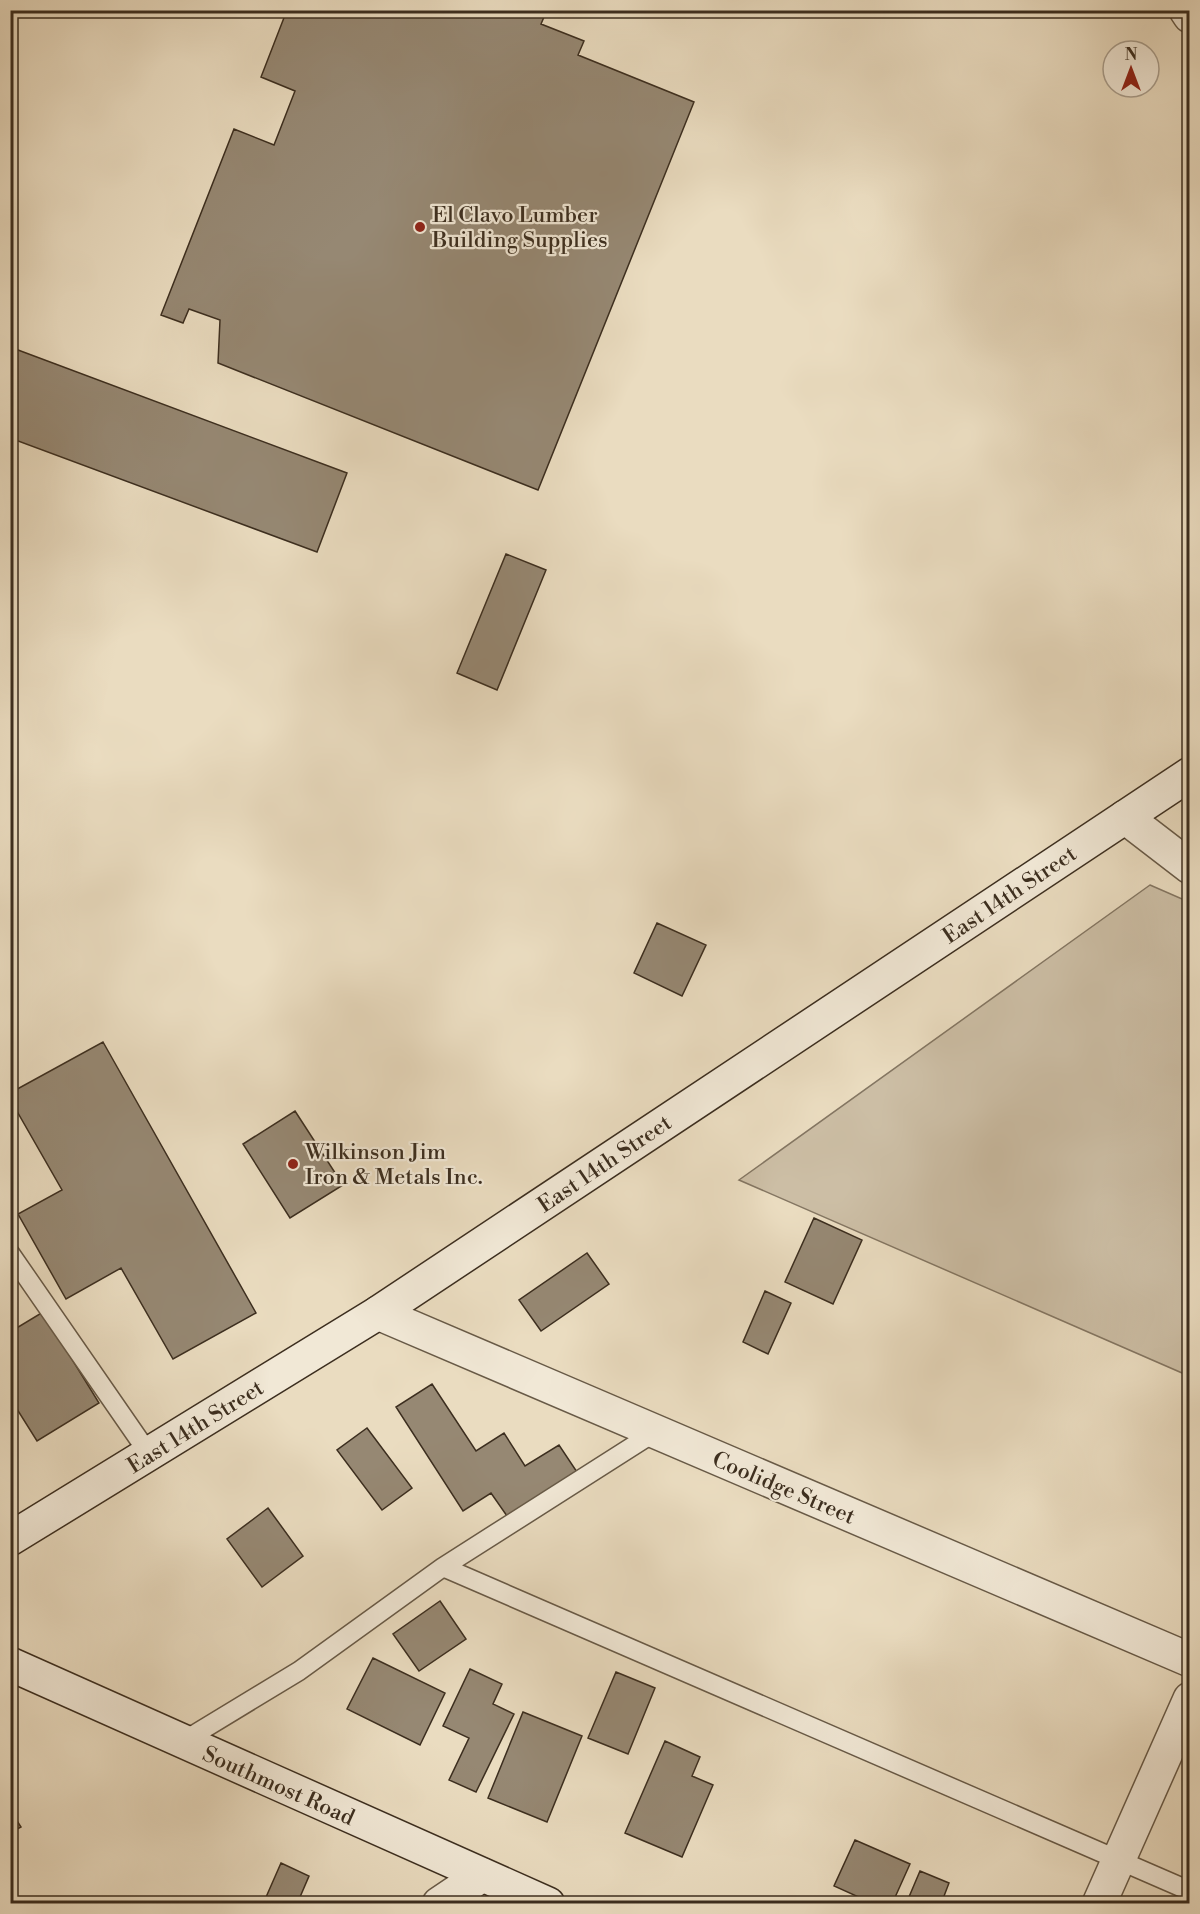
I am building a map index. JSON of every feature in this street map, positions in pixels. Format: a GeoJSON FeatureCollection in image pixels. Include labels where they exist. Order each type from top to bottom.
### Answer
{"type":"FeatureCollection","features":[{"type":"Feature","properties":{"kind":"street"},"geometry":{"type":"LineString","coordinates":[[1186,10],[1190,16]]}},
{"type":"Feature","properties":{"kind":"street","name":"East 14th Street"},"geometry":{"type":"LineString","coordinates":[[10,1539],[378,1313],[1190,774]]}},
{"type":"Feature","properties":{"kind":"street"},"geometry":{"type":"LineString","coordinates":[[1125,817],[1190,867]]}},
{"type":"Feature","properties":{"kind":"street","name":"Coolidge Street"},"geometry":{"type":"LineString","coordinates":[[378,1313],[1190,1660]]}},
{"type":"Feature","properties":{"kind":"street","name":"Southmost Road"},"geometry":{"type":"LineString","coordinates":[[10,1664],[548,1904]]}},
{"type":"Feature","properties":{"kind":"street"},"geometry":{"type":"LineString","coordinates":[[1099,1904],[1190,1699]]}},
{"type":"Feature","properties":{"kind":"street"},"geometry":{"type":"LineString","coordinates":[[438,1904],[482,1875]]}},
{"type":"Feature","properties":{"kind":"lane"},"geometry":{"type":"LineString","coordinates":[[10,1253],[148,1454]]}},
{"type":"Feature","properties":{"kind":"lane"},"geometry":{"type":"LineString","coordinates":[[182,1742],[299,1671],[443,1567],[655,1432]]}},
{"type":"Feature","properties":{"kind":"lane"},"geometry":{"type":"LineString","coordinates":[[443,1567],[1190,1891]]}},
{"type":"Feature","properties":{"kind":"shaded area"},"geometry":{"type":"Polygon","coordinates":[[[1150,885],[1189,902],[1189,1376],[739,1180],[1150,885]]]}},
{"type":"Feature","properties":{"kind":"building","name":"El Clavo Lumber Building Supplies"},"geometry":{"type":"Polygon","coordinates":[[[287,10],[547,10],[541,24],[584,41],[578,55],[694,102],[538,490],[218,363],[220,320],[189,309],[183,323],[161,315],[234,129],[274,145],[295,91],[261,77],[287,10]]]}},
{"type":"Feature","properties":{"kind":"building"},"geometry":{"type":"Polygon","coordinates":[[[10,347],[347,473],[317,552],[10,438],[10,347]]]}},
{"type":"Feature","properties":{"kind":"building"},"geometry":{"type":"Polygon","coordinates":[[[506,554],[546,570],[497,690],[457,673],[506,554]]]}},
{"type":"Feature","properties":{"kind":"building"},"geometry":{"type":"Polygon","coordinates":[[[657,923],[706,945],[682,996],[634,973],[657,923]]]}},
{"type":"Feature","properties":{"kind":"building"},"geometry":{"type":"Polygon","coordinates":[[[103,1042],[256,1313],[173,1359],[121,1268],[66,1299],[18,1214],[62,1190],[10,1099],[10,1093],[103,1042]]]}},
{"type":"Feature","properties":{"kind":"building","name":"Wilkinson Jim Iron & Metals Inc."},"geometry":{"type":"Polygon","coordinates":[[[295,1111],[343,1185],[290,1218],[243,1144],[295,1111]]]}},
{"type":"Feature","properties":{"kind":"building"},"geometry":{"type":"Polygon","coordinates":[[[814,1218],[862,1240],[833,1304],[785,1282],[814,1218]]]}},
{"type":"Feature","properties":{"kind":"building"},"geometry":{"type":"Polygon","coordinates":[[[587,1253],[609,1284],[541,1331],[519,1300],[587,1253]]]}},
{"type":"Feature","properties":{"kind":"building"},"geometry":{"type":"Polygon","coordinates":[[[765,1291],[791,1303],[768,1354],[743,1342],[765,1291]]]}},
{"type":"Feature","properties":{"kind":"building"},"geometry":{"type":"Polygon","coordinates":[[[43,1312],[99,1403],[37,1441],[10,1398],[10,1332],[43,1312]]]}},
{"type":"Feature","properties":{"kind":"building"},"geometry":{"type":"Polygon","coordinates":[[[432,1384],[476,1451],[504,1433],[525,1466],[559,1445],[577,1472],[507,1516],[491,1493],[463,1511],[396,1407],[432,1384]]]}},
{"type":"Feature","properties":{"kind":"building"},"geometry":{"type":"Polygon","coordinates":[[[367,1428],[412,1488],[382,1510],[337,1450],[367,1428]]]}},
{"type":"Feature","properties":{"kind":"building"},"geometry":{"type":"Polygon","coordinates":[[[268,1508],[303,1556],[262,1587],[227,1539],[268,1508]]]}},
{"type":"Feature","properties":{"kind":"building"},"geometry":{"type":"Polygon","coordinates":[[[440,1601],[466,1639],[419,1671],[393,1634],[440,1601]]]}},
{"type":"Feature","properties":{"kind":"building"},"geometry":{"type":"Polygon","coordinates":[[[373,1658],[445,1693],[420,1745],[347,1709],[373,1658]]]}},
{"type":"Feature","properties":{"kind":"building"},"geometry":{"type":"Polygon","coordinates":[[[470,1669],[502,1684],[493,1704],[514,1714],[476,1792],[449,1780],[469,1738],[443,1726],[470,1669]]]}},
{"type":"Feature","properties":{"kind":"building"},"geometry":{"type":"Polygon","coordinates":[[[616,1672],[655,1688],[628,1754],[588,1738],[616,1672]]]}},
{"type":"Feature","properties":{"kind":"building"},"geometry":{"type":"Polygon","coordinates":[[[523,1712],[582,1736],[547,1822],[488,1798],[523,1712]]]}},
{"type":"Feature","properties":{"kind":"building"},"geometry":{"type":"Polygon","coordinates":[[[665,1741],[700,1757],[692,1776],[713,1785],[682,1857],[625,1833],[665,1741]]]}},
{"type":"Feature","properties":{"kind":"building"},"geometry":{"type":"Polygon","coordinates":[[[10,1810],[21,1827],[10,1833],[10,1810]]]}},
{"type":"Feature","properties":{"kind":"building"},"geometry":{"type":"Polygon","coordinates":[[[855,1840],[910,1864],[892,1904],[874,1904],[834,1886],[855,1840]]]}},
{"type":"Feature","properties":{"kind":"building"},"geometry":{"type":"Polygon","coordinates":[[[281,1863],[309,1876],[297,1904],[263,1904],[281,1863]]]}},
{"type":"Feature","properties":{"kind":"building"},"geometry":{"type":"Polygon","coordinates":[[[920,1871],[949,1883],[941,1904],[906,1904],[920,1871]]]}},
{"type":"Feature","properties":{"kind":"place","name":"El Clavo Lumber Building Supplies"},"geometry":{"type":"Point","coordinates":[420,227]}},
{"type":"Feature","properties":{"kind":"place","name":"Wilkinson Jim Iron & Metals Inc."},"geometry":{"type":"Point","coordinates":[293,1164]}}]}
